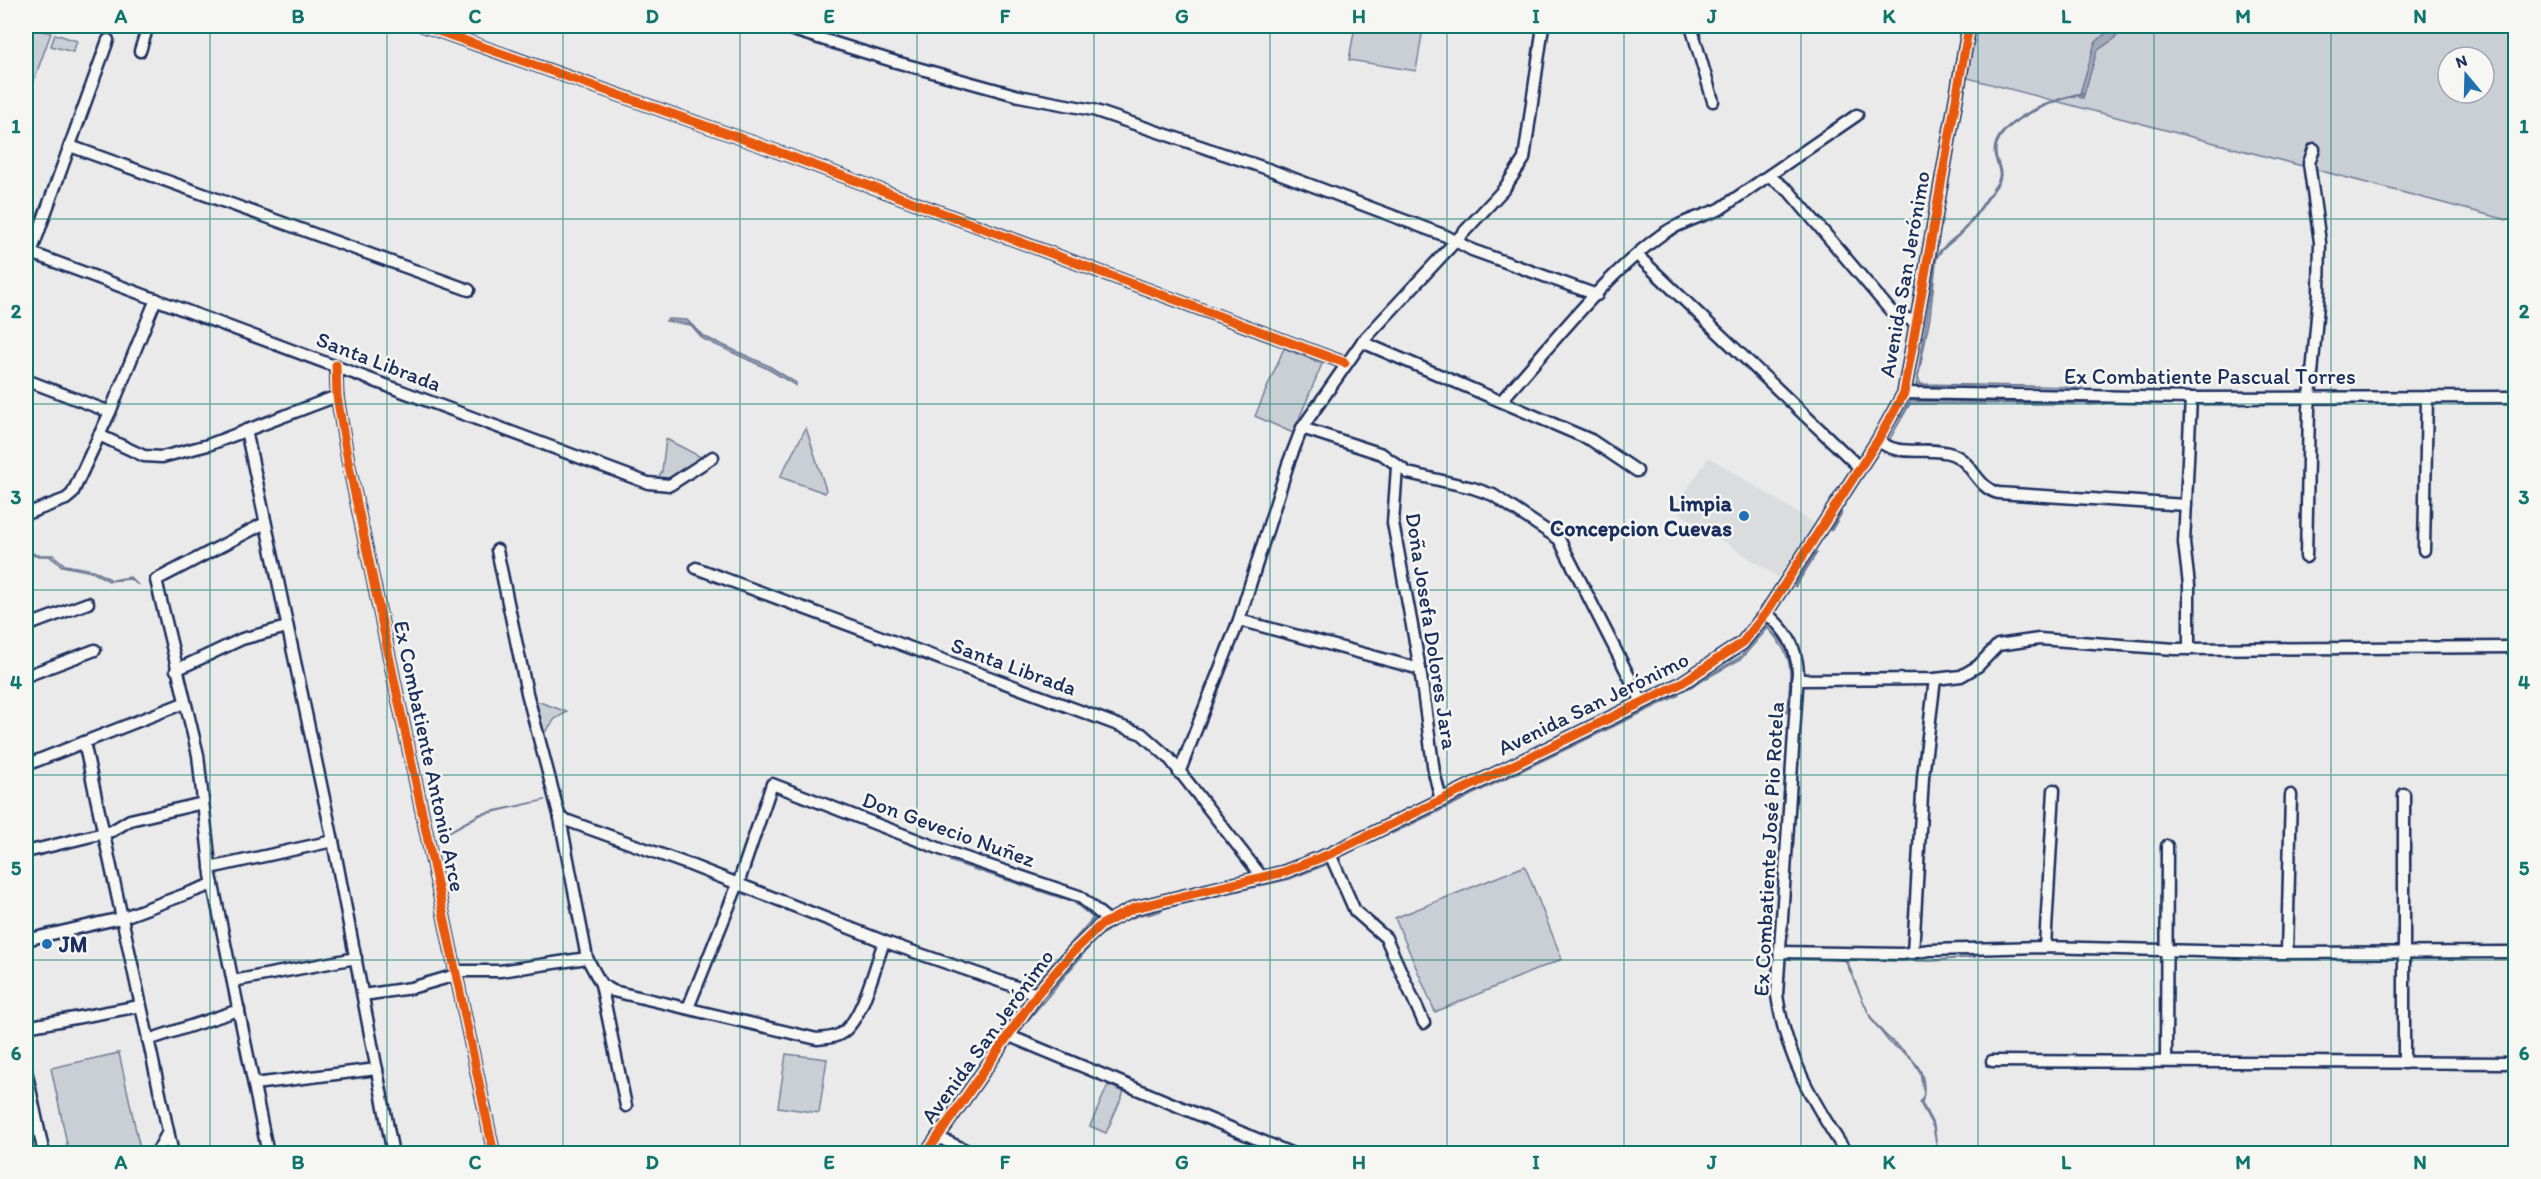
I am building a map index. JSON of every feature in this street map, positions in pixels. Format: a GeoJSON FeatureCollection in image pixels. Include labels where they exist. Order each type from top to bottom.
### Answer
{"type":"FeatureCollection","features":[{"type":"Feature","properties":{"kind":"street"},"geometry":{"type":"LineString","coordinates":[[140,51],[148,26]]}},
{"type":"Feature","properties":{"kind":"street"},"geometry":{"type":"LineString","coordinates":[[424,26],[713,128],[1345,363]]}},
{"type":"Feature","properties":{"kind":"street"},"geometry":{"type":"LineString","coordinates":[[780,26],[997,90],[1093,110],[1268,169],[1597,295]]}},
{"type":"Feature","properties":{"kind":"street"},"geometry":{"type":"LineString","coordinates":[[1179,773],[1239,620],[1288,464],[1302,428],[1345,363],[1362,342],[1504,189],[1524,159],[1543,26]]}},
{"type":"Feature","properties":{"kind":"street"},"geometry":{"type":"LineString","coordinates":[[1691,26],[1713,101]]}},
{"type":"Feature","properties":{"kind":"street","name":"Avenida San Jerónimo"},"geometry":{"type":"LineString","coordinates":[[926,1154],[1037,994],[1089,935],[1108,920],[1134,908],[1262,877],[1330,854],[1680,684],[1742,644],[1767,613],[1878,440],[1904,393],[1969,26]]}},
{"type":"Feature","properties":{"kind":"street"},"geometry":{"type":"LineString","coordinates":[[28,252],[70,146],[108,40]]}},
{"type":"Feature","properties":{"kind":"street"},"geometry":{"type":"LineString","coordinates":[[1501,401],[1597,295],[1662,234],[1696,216],[1720,209],[1857,115]]}},
{"type":"Feature","properties":{"kind":"street"},"geometry":{"type":"LineString","coordinates":[[70,146],[469,290]]}},
{"type":"Feature","properties":{"kind":"street"},"geometry":{"type":"LineString","coordinates":[[2306,557],[2310,397],[2319,293],[2320,242],[2309,163],[2314,149]]}},
{"type":"Feature","properties":{"kind":"street"},"geometry":{"type":"LineString","coordinates":[[1769,176],[1789,191],[1895,315],[1915,321]]}},
{"type":"Feature","properties":{"kind":"street","name":"Santa Librada"},"geometry":{"type":"LineString","coordinates":[[28,252],[648,483],[670,485],[713,457]]}},
{"type":"Feature","properties":{"kind":"street"},"geometry":{"type":"LineString","coordinates":[[1637,255],[1860,468]]}},
{"type":"Feature","properties":{"kind":"street"},"geometry":{"type":"LineString","coordinates":[[26,514],[66,499],[72,494],[110,412],[156,299]]}},
{"type":"Feature","properties":{"kind":"street"},"geometry":{"type":"LineString","coordinates":[[1362,342],[1591,440],[1637,471]]}},
{"type":"Feature","properties":{"kind":"street","name":"Ex Combatiente Antonio Arce"},"geometry":{"type":"LineString","coordinates":[[336,365],[338,396],[348,461],[494,1154]]}},
{"type":"Feature","properties":{"kind":"street"},"geometry":{"type":"LineString","coordinates":[[26,380],[110,412]]}},
{"type":"Feature","properties":{"kind":"street","name":"Ex Combatiente Pascual Torres"},"geometry":{"type":"LineString","coordinates":[[1904,393],[2191,398],[2516,397]]}},
{"type":"Feature","properties":{"kind":"street"},"geometry":{"type":"LineString","coordinates":[[99,435],[144,456],[162,457],[208,445],[338,396]]}},
{"type":"Feature","properties":{"kind":"street"},"geometry":{"type":"LineString","coordinates":[[2424,550],[2427,397]]}},
{"type":"Feature","properties":{"kind":"street"},"geometry":{"type":"LineString","coordinates":[[2190,649],[2189,585],[2184,543],[2191,398]]}},
{"type":"Feature","properties":{"kind":"street"},"geometry":{"type":"LineString","coordinates":[[1302,428],[1382,454],[1408,473],[1494,495],[1559,539],[1642,702]]}},
{"type":"Feature","properties":{"kind":"street"},"geometry":{"type":"LineString","coordinates":[[246,430],[333,841],[393,1154]]}},
{"type":"Feature","properties":{"kind":"street"},"geometry":{"type":"LineString","coordinates":[[1878,440],[1892,449],[1950,453],[1970,467],[1985,487],[1998,493],[2186,505]]}},
{"type":"Feature","properties":{"kind":"street","name":"Doña Josefa Dolores Jara"},"geometry":{"type":"LineString","coordinates":[[1397,467],[1393,523],[1420,669],[1434,772],[1441,800]]}},
{"type":"Feature","properties":{"kind":"street"},"geometry":{"type":"LineString","coordinates":[[265,523],[156,580],[184,704],[198,754],[210,868],[268,1154]]}},
{"type":"Feature","properties":{"kind":"street"},"geometry":{"type":"LineString","coordinates":[[497,550],[527,693],[560,818],[587,957],[601,984],[626,1106]]}},
{"type":"Feature","properties":{"kind":"street","name":"Santa Librada"},"geometry":{"type":"LineString","coordinates":[[696,568],[1142,734],[1154,742],[1262,877]]}},
{"type":"Feature","properties":{"kind":"street"},"geometry":{"type":"LineString","coordinates":[[26,626],[88,603]]}},
{"type":"Feature","properties":{"kind":"street","name":"Ex Combatiente José Pio Rotela"},"geometry":{"type":"LineString","coordinates":[[1767,613],[1791,639],[1797,662],[1777,994],[1785,1033],[1806,1089],[1847,1154]]}},
{"type":"Feature","properties":{"kind":"street"},"geometry":{"type":"LineString","coordinates":[[1239,620],[1420,669]]}},
{"type":"Feature","properties":{"kind":"street"},"geometry":{"type":"LineString","coordinates":[[176,670],[242,639],[287,627]]}},
{"type":"Feature","properties":{"kind":"street"},"geometry":{"type":"LineString","coordinates":[[1797,680],[1935,679],[1970,672],[1998,645],[2039,639],[2190,649],[2516,647]]}},
{"type":"Feature","properties":{"kind":"street"},"geometry":{"type":"LineString","coordinates":[[26,676],[95,650]]}},
{"type":"Feature","properties":{"kind":"street"},"geometry":{"type":"LineString","coordinates":[[1912,953],[1923,777],[1935,679]]}},
{"type":"Feature","properties":{"kind":"street"},"geometry":{"type":"LineString","coordinates":[[26,765],[184,704]]}},
{"type":"Feature","properties":{"kind":"street"},"geometry":{"type":"LineString","coordinates":[[84,742],[173,1154]]}},
{"type":"Feature","properties":{"kind":"street","name":"Don Gevecio Nuñez"},"geometry":{"type":"LineString","coordinates":[[738,884],[772,784],[951,853],[1079,896],[1108,920]]}},
{"type":"Feature","properties":{"kind":"street"},"geometry":{"type":"LineString","coordinates":[[2046,946],[2054,790]]}},
{"type":"Feature","properties":{"kind":"street"},"geometry":{"type":"LineString","coordinates":[[2404,794],[2404,1063]]}},
{"type":"Feature","properties":{"kind":"street"},"geometry":{"type":"LineString","coordinates":[[2287,952],[2291,795]]}},
{"type":"Feature","properties":{"kind":"street"},"geometry":{"type":"LineString","coordinates":[[26,852],[103,833],[119,828],[130,820],[203,803]]}},
{"type":"Feature","properties":{"kind":"street"},"geometry":{"type":"LineString","coordinates":[[560,818],[738,884],[884,942],[1037,994]]}},
{"type":"Feature","properties":{"kind":"street"},"geometry":{"type":"LineString","coordinates":[[210,868],[333,841]]}},
{"type":"Feature","properties":{"kind":"street"},"geometry":{"type":"LineString","coordinates":[[2166,1061],[2167,846]]}},
{"type":"Feature","properties":{"kind":"street"},"geometry":{"type":"LineString","coordinates":[[1330,854],[1355,911],[1386,938],[1424,1023]]}},
{"type":"Feature","properties":{"kind":"street"},"geometry":{"type":"LineString","coordinates":[[688,1008],[738,884]]}},
{"type":"Feature","properties":{"kind":"street"},"geometry":{"type":"LineString","coordinates":[[26,940],[121,918],[213,885]]}},
{"type":"Feature","properties":{"kind":"street"},"geometry":{"type":"LineString","coordinates":[[601,984],[613,991],[818,1039],[840,1034],[855,1020],[884,942]]}},
{"type":"Feature","properties":{"kind":"street"},"geometry":{"type":"LineString","coordinates":[[1779,952],[1912,953],[1930,950],[2046,946],[2287,952],[2516,952]]}},
{"type":"Feature","properties":{"kind":"street"},"geometry":{"type":"LineString","coordinates":[[363,995],[411,988],[456,973],[500,971],[587,957]]}},
{"type":"Feature","properties":{"kind":"street"},"geometry":{"type":"LineString","coordinates":[[233,981],[356,958]]}},
{"type":"Feature","properties":{"kind":"street"},"geometry":{"type":"LineString","coordinates":[[26,1028],[140,1006]]}},
{"type":"Feature","properties":{"kind":"street"},"geometry":{"type":"LineString","coordinates":[[148,1040],[239,1010]]}},
{"type":"Feature","properties":{"kind":"street"},"geometry":{"type":"LineString","coordinates":[[1007,1035],[1293,1154]]}},
{"type":"Feature","properties":{"kind":"street"},"geometry":{"type":"LineString","coordinates":[[1992,1061],[2516,1064]]}},
{"type":"Feature","properties":{"kind":"street"},"geometry":{"type":"LineString","coordinates":[[254,1084],[377,1069]]}},
{"type":"Feature","properties":{"kind":"street"},"geometry":{"type":"LineString","coordinates":[[26,1072],[44,1154]]}},
{"type":"Feature","properties":{"kind":"street"},"geometry":{"type":"LineString","coordinates":[[156,1154],[168,1132]]}},
{"type":"Feature","properties":{"kind":"street"},"geometry":{"type":"LineString","coordinates":[[937,1137],[975,1154]]}},
{"type":"Feature","properties":{"kind":"shaded area"},"geometry":{"type":"Polygon","coordinates":[[[26,26],[51,33],[30,91],[26,90],[26,26]]]}},
{"type":"Feature","properties":{"kind":"shaded area"},"geometry":{"type":"Polygon","coordinates":[[[1355,26],[1423,28],[1416,71],[1349,60],[1355,26]]]}},
{"type":"Feature","properties":{"kind":"shaded area"},"geometry":{"type":"Polygon","coordinates":[[[1974,26],[2515,26],[2515,222],[1964,77],[1974,26]]]}},
{"type":"Feature","properties":{"kind":"shaded area"},"geometry":{"type":"Polygon","coordinates":[[[55,34],[77,41],[73,52],[51,46],[55,34]]]}},
{"type":"Feature","properties":{"kind":"shaded area"},"geometry":{"type":"Polygon","coordinates":[[[1284,348],[1322,364],[1293,433],[1255,416],[1284,348]]]}},
{"type":"Feature","properties":{"kind":"shaded area"},"geometry":{"type":"Polygon","coordinates":[[[806,428],[826,490],[825,493],[780,477],[806,428]]]}},
{"type":"Feature","properties":{"kind":"shaded area"},"geometry":{"type":"Polygon","coordinates":[[[666,439],[703,458],[671,481],[656,481],[662,471],[666,439]]]}},
{"type":"Feature","properties":{"kind":"shaded area","name":"Limpia Concepcion Cuevas"},"geometry":{"type":"Polygon","coordinates":[[[1709,457],[1814,523],[1778,577],[1674,509],[1709,457]]]}},
{"type":"Feature","properties":{"kind":"shaded area"},"geometry":{"type":"Polygon","coordinates":[[[534,700],[567,712],[555,719],[542,736],[534,700]]]}},
{"type":"Feature","properties":{"kind":"shaded area"},"geometry":{"type":"Polygon","coordinates":[[[1525,866],[1562,959],[1435,1012],[1395,918],[1525,866]]]}},
{"type":"Feature","properties":{"kind":"shaded area"},"geometry":{"type":"Polygon","coordinates":[[[119,1053],[140,1149],[119,1153],[69,1153],[51,1068],[119,1053]]]}},
{"type":"Feature","properties":{"kind":"shaded area"},"geometry":{"type":"Polygon","coordinates":[[[786,1054],[827,1059],[819,1113],[778,1107],[786,1054]]]}},
{"type":"Feature","properties":{"kind":"shaded area"},"geometry":{"type":"Polygon","coordinates":[[[1108,1085],[1124,1092],[1106,1133],[1090,1126],[1108,1085]]]}},
{"type":"Feature","properties":{"kind":"water"},"geometry":{"type":"Polygon","coordinates":[[[2114,26],[2123,26],[2114,39],[2097,51],[2083,98],[2079,97],[2095,43],[2114,26]]]}},
{"type":"Feature","properties":{"kind":"water"},"geometry":{"type":"Polygon","coordinates":[[[1937,254],[1930,317],[1918,378],[1921,384],[2083,387],[1916,385],[1937,254]]]}},
{"type":"Feature","properties":{"kind":"water"},"geometry":{"type":"Polygon","coordinates":[[[668,319],[687,320],[703,336],[769,366],[796,383],[796,386],[768,369],[703,339],[691,325],[666,321],[668,319]]]}},
{"type":"Feature","properties":{"kind":"water"},"geometry":{"type":"Polygon","coordinates":[[[1910,401],[2093,404],[1910,404],[1887,444],[1910,401]]]}},
{"type":"Feature","properties":{"kind":"water"},"geometry":{"type":"Polygon","coordinates":[[[26,549],[36,555],[53,555],[65,565],[93,570],[112,580],[130,577],[138,585],[130,579],[109,581],[92,572],[62,566],[49,556],[35,556],[26,552],[26,549]]]}},
{"type":"Feature","properties":{"kind":"water"},"geometry":{"type":"Polygon","coordinates":[[[1767,626],[1787,650],[1790,671],[1783,649],[1768,628],[1741,659],[1687,689],[1740,657],[1767,626]]]}},
{"type":"Feature","properties":{"kind":"water"},"geometry":{"type":"Polygon","coordinates":[[[1790,674],[1789,709],[1772,718],[1788,708],[1790,674]]]}},
{"type":"Feature","properties":{"kind":"water"},"geometry":{"type":"Polygon","coordinates":[[[1802,689],[1803,689],[1786,946],[1802,689]]]}},
{"type":"Feature","properties":{"kind":"water"},"geometry":{"type":"Polygon","coordinates":[[[1678,694],[1679,695],[1462,798],[1678,694]]]}},
{"type":"Feature","properties":{"kind":"water"},"geometry":{"type":"Polygon","coordinates":[[[545,800],[480,815],[436,839],[480,814],[545,800]]]}},
{"type":"Feature","properties":{"kind":"water"},"geometry":{"type":"Polygon","coordinates":[[[949,861],[1073,901],[1090,913],[1093,918],[1073,902],[949,861]]]}},
{"type":"Feature","properties":{"kind":"water"},"geometry":{"type":"Polygon","coordinates":[[[1328,864],[1290,879],[1158,910],[1282,880],[1328,864]]]}},
{"type":"Feature","properties":{"kind":"water"},"geometry":{"type":"Polygon","coordinates":[[[1150,912],[1120,922],[1096,939],[1019,1031],[1095,938],[1120,921],[1150,912]]]}},
{"type":"Feature","properties":{"kind":"water"},"geometry":{"type":"Polygon","coordinates":[[[1093,918],[1094,920],[1034,985],[1093,918]]]}},
{"type":"Feature","properties":{"kind":"water"},"geometry":{"type":"Polygon","coordinates":[[[1976,957],[1933,961],[1847,960],[1860,995],[1845,960],[1786,958],[1934,960],[1976,957]]]}},
{"type":"Feature","properties":{"kind":"water"},"geometry":{"type":"Polygon","coordinates":[[[1864,1003],[1879,1029],[1912,1059],[1889,1042],[1871,1019],[1864,1003]]]}},
{"type":"Feature","properties":{"kind":"water"},"geometry":{"type":"Polygon","coordinates":[[[1912,1059],[1922,1075],[1924,1091],[1920,1072],[1912,1059]]]}},
{"type":"Feature","properties":{"kind":"water"},"geometry":{"type":"Polygon","coordinates":[[[1923,1097],[1922,1103],[1934,1126],[1938,1153],[1933,1127],[1920,1103],[1923,1097]]]}},
{"type":"Feature","properties":{"kind":"waterway"},"geometry":{"type":"LineString","coordinates":[[1936,258],[1944,247],[1966,227],[1998,182],[2000,173],[1995,152],[1997,141],[2005,131],[2029,113],[2058,100],[2082,94]]}},
{"type":"Feature","properties":{"kind":"waterway"},"geometry":{"type":"LineString","coordinates":[[2089,404],[2104,403]]}},
{"type":"Feature","properties":{"kind":"waterway"},"geometry":{"type":"LineString","coordinates":[[1831,530],[1841,513]]}},
{"type":"Feature","properties":{"kind":"waterway"},"geometry":{"type":"LineString","coordinates":[[1795,586],[1816,553]]}},
{"type":"Feature","properties":{"kind":"waterway"},"geometry":{"type":"LineString","coordinates":[[1392,833],[1465,798]]}},
{"type":"Feature","properties":{"kind":"waterway"},"geometry":{"type":"LineString","coordinates":[[1148,914],[1162,910]]}},
{"type":"Feature","properties":{"kind":"cycle path"},"geometry":{"type":"LineString","coordinates":[[424,26],[757,144],[1345,363]]}},
{"type":"Feature","properties":{"kind":"cycle path"},"geometry":{"type":"LineString","coordinates":[[926,1154],[1037,994],[1073,952],[1101,925],[1134,908],[1284,872],[1330,854],[1680,684],[1742,643],[1766,613],[1878,440],[1904,393],[1969,26]]}},
{"type":"Feature","properties":{"kind":"cycle path"},"geometry":{"type":"LineString","coordinates":[[336,365],[337,396],[348,461],[494,1154]]}},
{"type":"Feature","properties":{"kind":"place","name":"Limpia Concepcion Cuevas"},"geometry":{"type":"Point","coordinates":[1744,516]}},
{"type":"Feature","properties":{"kind":"place","name":"JM"},"geometry":{"type":"Point","coordinates":[47,944]}}]}
